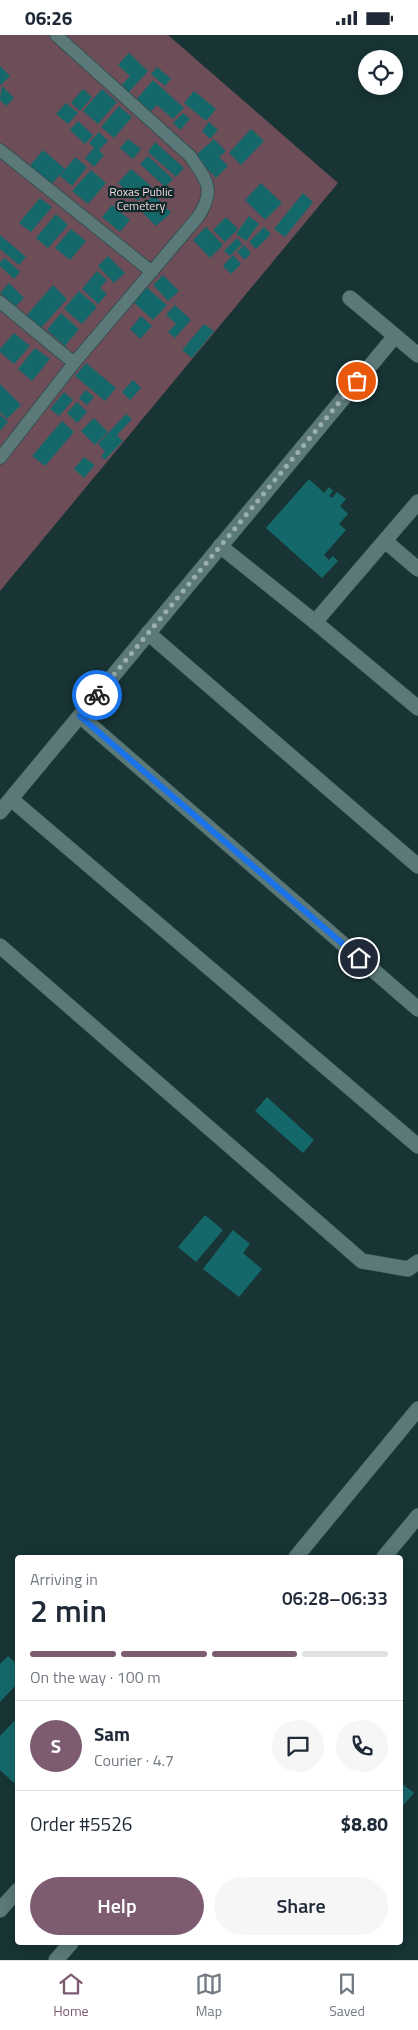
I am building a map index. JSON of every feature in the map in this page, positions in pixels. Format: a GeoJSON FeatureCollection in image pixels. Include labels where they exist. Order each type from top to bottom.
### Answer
{"type":"FeatureCollection","features":[{"type":"Feature","properties":{"kind":"street"},"geometry":{"type":"LineString","coordinates":[[350,298],[418,355]]}},
{"type":"Feature","properties":{"kind":"street"},"geometry":{"type":"LineString","coordinates":[[0,811],[395,336]]}},
{"type":"Feature","properties":{"kind":"street"},"geometry":{"type":"LineString","coordinates":[[315,622],[418,502]]}},
{"type":"Feature","properties":{"kind":"street"},"geometry":{"type":"LineString","coordinates":[[385,541],[418,569]]}},
{"type":"Feature","properties":{"kind":"street"},"geometry":{"type":"LineString","coordinates":[[220,546],[418,708]]}},
{"type":"Feature","properties":{"kind":"street"},"geometry":{"type":"LineString","coordinates":[[148,633],[418,866]]}},
{"type":"Feature","properties":{"kind":"street"},"geometry":{"type":"LineString","coordinates":[[80,716],[418,1009]]}},
{"type":"Feature","properties":{"kind":"street"},"geometry":{"type":"LineString","coordinates":[[11,799],[418,1146]]}},
{"type":"Feature","properties":{"kind":"street"},"geometry":{"type":"LineString","coordinates":[[0,946],[362,1261],[408,1269],[418,1262]]}},
{"type":"Feature","properties":{"kind":"street"},"geometry":{"type":"LineString","coordinates":[[298,1555],[418,1409]]}},
{"type":"Feature","properties":{"kind":"street"},"geometry":{"type":"LineString","coordinates":[[386,1555],[418,1516]]}},
{"type":"Feature","properties":{"kind":"street"},"geometry":{"type":"LineString","coordinates":[[0,1910],[15,1893]]}},
{"type":"Feature","properties":{"kind":"street"},"geometry":{"type":"LineString","coordinates":[[56,1960],[69,1945]]}},
{"type":"Feature","properties":{"kind":"lane"},"geometry":{"type":"LineString","coordinates":[[0,458],[74,363],[198,217],[208,202],[208,186],[190,156],[56,35]]}},
{"type":"Feature","properties":{"kind":"lane"},"geometry":{"type":"LineString","coordinates":[[0,150],[152,271]]}},
{"type":"Feature","properties":{"kind":"lane"},"geometry":{"type":"LineString","coordinates":[[0,302],[74,363]]}},
{"type":"Feature","properties":{"kind":"green space","name":"Roxas Public Cemetery"},"geometry":{"type":"Polygon","coordinates":[[[0,35],[168,35],[338,183],[0,591],[0,35]]]}},
{"type":"Feature","properties":{"kind":"building"},"geometry":{"type":"Polygon","coordinates":[[[129,53],[148,71],[129,92],[122,85],[130,76],[118,65],[129,53]]]}},
{"type":"Feature","properties":{"kind":"building"},"geometry":{"type":"Polygon","coordinates":[[[0,66],[10,76],[1,85],[0,84],[0,66]]]}},
{"type":"Feature","properties":{"kind":"building"},"geometry":{"type":"Polygon","coordinates":[[[157,67],[171,79],[165,86],[151,74],[157,67]]]}},
{"type":"Feature","properties":{"kind":"building"},"geometry":{"type":"Polygon","coordinates":[[[153,80],[184,108],[173,119],[157,105],[150,112],[136,100],[153,80]]]}},
{"type":"Feature","properties":{"kind":"building"},"geometry":{"type":"Polygon","coordinates":[[[2,86],[14,98],[6,106],[0,100],[2,86]]]}},
{"type":"Feature","properties":{"kind":"building"},"geometry":{"type":"Polygon","coordinates":[[[83,89],[92,97],[80,111],[71,103],[83,89]]]}},
{"type":"Feature","properties":{"kind":"building"},"geometry":{"type":"Polygon","coordinates":[[[102,89],[117,102],[98,124],[83,111],[102,89]]]}},
{"type":"Feature","properties":{"kind":"building"},"geometry":{"type":"Polygon","coordinates":[[[194,91],[216,109],[206,121],[184,103],[194,91]]]}},
{"type":"Feature","properties":{"kind":"building"},"geometry":{"type":"Polygon","coordinates":[[[66,103],[78,113],[68,124],[56,114],[66,103]]]}},
{"type":"Feature","properties":{"kind":"building"},"geometry":{"type":"Polygon","coordinates":[[[119,106],[132,117],[114,138],[101,127],[119,106]]]}},
{"type":"Feature","properties":{"kind":"building"},"geometry":{"type":"Polygon","coordinates":[[[183,113],[190,119],[180,130],[173,123],[183,113]]]}},
{"type":"Feature","properties":{"kind":"building"},"geometry":{"type":"Polygon","coordinates":[[[78,121],[93,135],[85,144],[70,130],[78,121]]]}},
{"type":"Feature","properties":{"kind":"building"},"geometry":{"type":"Polygon","coordinates":[[[209,122],[218,130],[210,139],[202,131],[209,122]]]}},
{"type":"Feature","properties":{"kind":"building"},"geometry":{"type":"Polygon","coordinates":[[[251,129],[264,141],[241,165],[229,153],[251,129]]]}},
{"type":"Feature","properties":{"kind":"building"},"geometry":{"type":"Polygon","coordinates":[[[99,132],[108,141],[99,150],[104,155],[94,167],[85,158],[94,148],[89,143],[99,132]]]}},
{"type":"Feature","properties":{"kind":"building"},"geometry":{"type":"Polygon","coordinates":[[[128,139],[141,149],[133,159],[120,148],[128,139]]]}},
{"type":"Feature","properties":{"kind":"building"},"geometry":{"type":"Polygon","coordinates":[[[214,139],[226,151],[219,157],[228,166],[216,178],[195,156],[214,139]]]}},
{"type":"Feature","properties":{"kind":"building"},"geometry":{"type":"Polygon","coordinates":[[[155,142],[184,168],[176,177],[148,152],[155,142]]]}},
{"type":"Feature","properties":{"kind":"building"},"geometry":{"type":"Polygon","coordinates":[[[43,150],[65,169],[50,186],[28,168],[43,150]]]}},
{"type":"Feature","properties":{"kind":"building"},"geometry":{"type":"Polygon","coordinates":[[[148,156],[173,179],[165,187],[140,164],[148,156]]]}},
{"type":"Feature","properties":{"kind":"building"},"geometry":{"type":"Polygon","coordinates":[[[75,157],[87,167],[72,186],[60,176],[75,157]]]}},
{"type":"Feature","properties":{"kind":"building"},"geometry":{"type":"Polygon","coordinates":[[[131,169],[151,186],[138,201],[118,183],[131,169]]]}},
{"type":"Feature","properties":{"kind":"building"},"geometry":{"type":"Polygon","coordinates":[[[91,170],[106,183],[88,204],[72,191],[91,170]]]}},
{"type":"Feature","properties":{"kind":"building"},"geometry":{"type":"Polygon","coordinates":[[[261,183],[282,203],[265,220],[245,200],[261,183]]]}},
{"type":"Feature","properties":{"kind":"building"},"geometry":{"type":"Polygon","coordinates":[[[303,193],[313,202],[285,237],[274,229],[303,193]]]}},
{"type":"Feature","properties":{"kind":"building"},"geometry":{"type":"Polygon","coordinates":[[[154,195],[171,213],[156,226],[139,209],[154,195]]]}},
{"type":"Feature","properties":{"kind":"building"},"geometry":{"type":"Polygon","coordinates":[[[40,198],[52,207],[31,232],[19,223],[40,198]]]}},
{"type":"Feature","properties":{"kind":"building"},"geometry":{"type":"Polygon","coordinates":[[[112,205],[130,220],[120,232],[102,217],[112,205]]]}},
{"type":"Feature","properties":{"kind":"building"},"geometry":{"type":"Polygon","coordinates":[[[56,214],[68,225],[48,248],[36,238],[56,214]]]}},
{"type":"Feature","properties":{"kind":"building"},"geometry":{"type":"Polygon","coordinates":[[[249,216],[259,224],[246,241],[236,234],[249,216]]]}},
{"type":"Feature","properties":{"kind":"building"},"geometry":{"type":"Polygon","coordinates":[[[226,217],[238,229],[225,242],[213,230],[226,217]]]}},
{"type":"Feature","properties":{"kind":"building"},"geometry":{"type":"Polygon","coordinates":[[[206,227],[223,245],[210,258],[193,240],[206,227]]]}},
{"type":"Feature","properties":{"kind":"building"},"geometry":{"type":"Polygon","coordinates":[[[264,227],[271,234],[256,249],[249,242],[264,227]]]}},
{"type":"Feature","properties":{"kind":"building"},"geometry":{"type":"Polygon","coordinates":[[[71,229],[86,241],[70,260],[55,248],[71,229]]]}},
{"type":"Feature","properties":{"kind":"building"},"geometry":{"type":"Polygon","coordinates":[[[0,235],[26,257],[19,265],[0,249],[0,235]]]}},
{"type":"Feature","properties":{"kind":"building"},"geometry":{"type":"Polygon","coordinates":[[[237,238],[242,244],[230,256],[224,251],[237,238]]]}},
{"type":"Feature","properties":{"kind":"building"},"geometry":{"type":"Polygon","coordinates":[[[244,245],[251,253],[245,260],[237,252],[244,245]]]}},
{"type":"Feature","properties":{"kind":"building"},"geometry":{"type":"Polygon","coordinates":[[[233,255],[241,264],[231,274],[223,266],[233,255]]]}},
{"type":"Feature","properties":{"kind":"building"},"geometry":{"type":"Polygon","coordinates":[[[108,256],[125,273],[114,283],[98,266],[108,256]]]}},
{"type":"Feature","properties":{"kind":"building"},"geometry":{"type":"Polygon","coordinates":[[[5,258],[20,272],[14,279],[0,266],[0,262],[5,258]]]}},
{"type":"Feature","properties":{"kind":"building"},"geometry":{"type":"Polygon","coordinates":[[[97,271],[107,280],[100,288],[107,294],[98,304],[82,289],[97,271]]]}},
{"type":"Feature","properties":{"kind":"building"},"geometry":{"type":"Polygon","coordinates":[[[163,275],[179,291],[168,301],[153,285],[163,275]]]}},
{"type":"Feature","properties":{"kind":"building"},"geometry":{"type":"Polygon","coordinates":[[[9,283],[24,298],[15,307],[0,293],[9,283]]]}},
{"type":"Feature","properties":{"kind":"building"},"geometry":{"type":"Polygon","coordinates":[[[53,285],[67,299],[41,328],[27,315],[53,285]]]}},
{"type":"Feature","properties":{"kind":"building"},"geometry":{"type":"Polygon","coordinates":[[[145,286],[167,305],[153,320],[132,301],[145,286]]]}},
{"type":"Feature","properties":{"kind":"building"},"geometry":{"type":"Polygon","coordinates":[[[79,291],[97,307],[82,324],[64,309],[79,291]]]}},
{"type":"Feature","properties":{"kind":"building"},"geometry":{"type":"Polygon","coordinates":[[[175,305],[191,320],[175,338],[168,332],[176,324],[166,315],[175,305]]]}},
{"type":"Feature","properties":{"kind":"building"},"geometry":{"type":"Polygon","coordinates":[[[61,313],[79,329],[65,346],[47,330],[61,313]]]}},
{"type":"Feature","properties":{"kind":"building"},"geometry":{"type":"Polygon","coordinates":[[[141,316],[152,326],[140,339],[130,329],[141,316]]]}},
{"type":"Feature","properties":{"kind":"building"},"geometry":{"type":"Polygon","coordinates":[[[204,324],[214,331],[192,358],[182,350],[204,324]]]}},
{"type":"Feature","properties":{"kind":"building"},"geometry":{"type":"Polygon","coordinates":[[[14,333],[30,346],[14,364],[0,352],[0,349],[14,333]]]}},
{"type":"Feature","properties":{"kind":"building"},"geometry":{"type":"Polygon","coordinates":[[[35,348],[50,359],[32,381],[18,369],[35,348]]]}},
{"type":"Feature","properties":{"kind":"building"},"geometry":{"type":"Polygon","coordinates":[[[86,363],[116,388],[105,401],[75,376],[86,363]]]}},
{"type":"Feature","properties":{"kind":"building"},"geometry":{"type":"Polygon","coordinates":[[[133,380],[141,388],[130,400],[122,392],[133,380]]]}},
{"type":"Feature","properties":{"kind":"building"},"geometry":{"type":"Polygon","coordinates":[[[0,384],[21,405],[7,419],[0,412],[0,384]]]}},
{"type":"Feature","properties":{"kind":"building"},"geometry":{"type":"Polygon","coordinates":[[[86,390],[94,397],[87,405],[79,398],[86,390]]]}},
{"type":"Feature","properties":{"kind":"building"},"geometry":{"type":"Polygon","coordinates":[[[64,392],[73,400],[59,416],[50,409],[64,392]]]}},
{"type":"Feature","properties":{"kind":"building"},"geometry":{"type":"Polygon","coordinates":[[[77,402],[87,412],[77,423],[67,413],[77,402]]]}},
{"type":"Feature","properties":{"kind":"building"},"geometry":{"type":"Polygon","coordinates":[[[0,414],[8,422],[0,431],[0,414]]]}},
{"type":"Feature","properties":{"kind":"building"},"geometry":{"type":"Polygon","coordinates":[[[126,414],[132,419],[117,435],[123,441],[105,460],[101,456],[105,451],[98,444],[126,414]]]}},
{"type":"Feature","properties":{"kind":"building"},"geometry":{"type":"Polygon","coordinates":[[[94,418],[108,432],[95,445],[81,431],[94,418]]]}},
{"type":"Feature","properties":{"kind":"building"},"geometry":{"type":"Polygon","coordinates":[[[62,421],[74,432],[45,466],[32,456],[62,421]]]}},
{"type":"Feature","properties":{"kind":"building"},"geometry":{"type":"Polygon","coordinates":[[[84,457],[95,465],[84,478],[74,469],[84,457]]]}},
{"type":"Feature","properties":{"kind":"building"},"geometry":{"type":"Polygon","coordinates":[[[309,479],[324,493],[329,487],[333,491],[329,496],[332,498],[337,492],[346,499],[340,506],[348,514],[339,524],[346,530],[324,555],[329,560],[333,556],[338,561],[322,578],[266,528],[309,479]]]}},
{"type":"Feature","properties":{"kind":"building"},"geometry":{"type":"Polygon","coordinates":[[[267,1097],[314,1140],[303,1153],[255,1111],[267,1097]]]}},
{"type":"Feature","properties":{"kind":"building"},"geometry":{"type":"Polygon","coordinates":[[[205,1215],[223,1230],[196,1262],[178,1247],[205,1215]]]}},
{"type":"Feature","properties":{"kind":"building"},"geometry":{"type":"Polygon","coordinates":[[[233,1230],[250,1244],[243,1253],[262,1269],[239,1297],[203,1269],[233,1230]]]}},
{"type":"Feature","properties":{"kind":"building"},"geometry":{"type":"Polygon","coordinates":[[[8,1656],[15,1662],[15,1686],[0,1702],[0,1664],[8,1656]]]}},
{"type":"Feature","properties":{"kind":"building"},"geometry":{"type":"Polygon","coordinates":[[[15,1722],[14,1783],[0,1770],[0,1736],[15,1722]]]}},
{"type":"Feature","properties":{"kind":"building"},"geometry":{"type":"Polygon","coordinates":[[[403,1784],[414,1793],[403,1806],[403,1784]]]}},
{"type":"Feature","properties":{"kind":"way so far"},"geometry":{"type":"LineString","coordinates":[[97,695],[357,381]]}},
{"type":"Feature","properties":{"kind":"route"},"geometry":{"type":"LineString","coordinates":[[97,695],[80,716],[359,958]]}}]}
